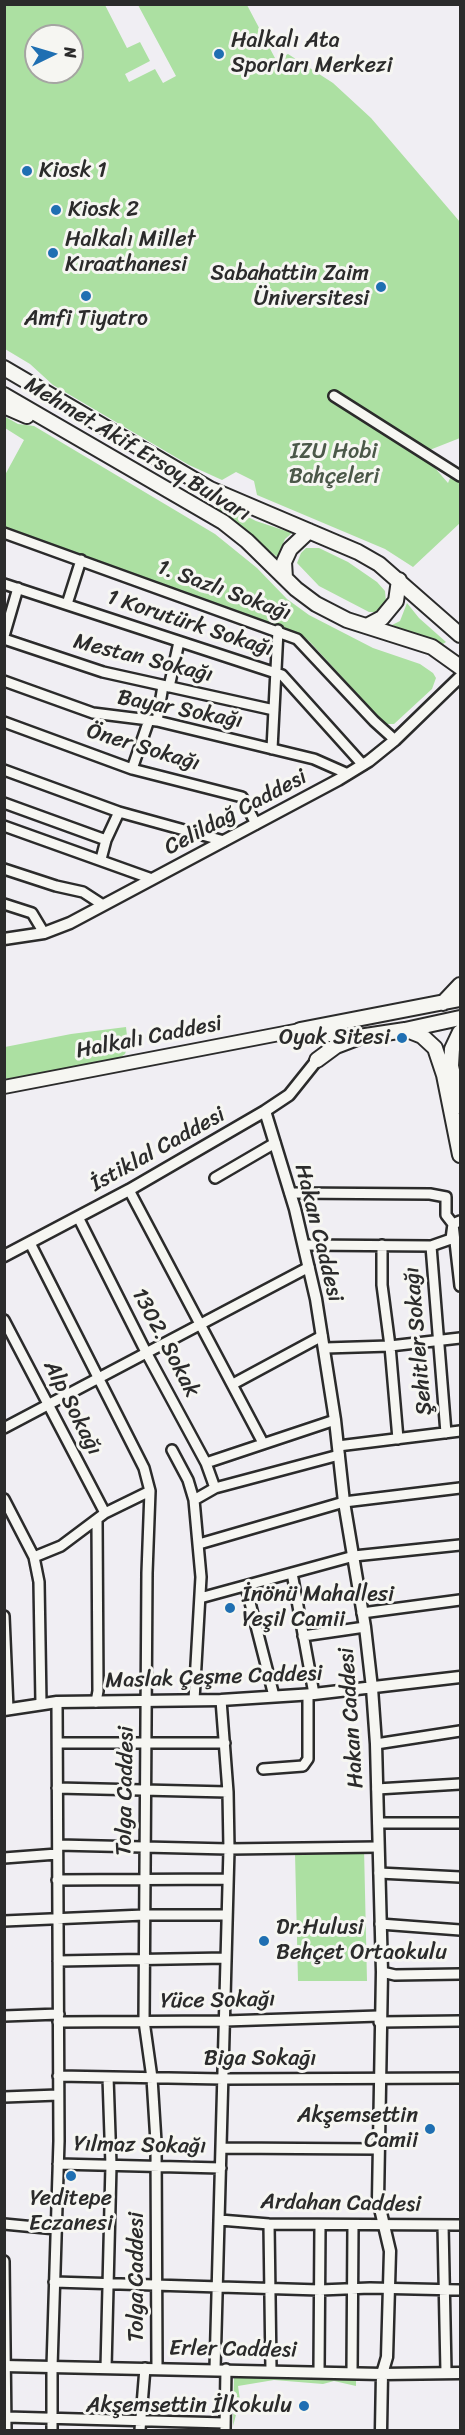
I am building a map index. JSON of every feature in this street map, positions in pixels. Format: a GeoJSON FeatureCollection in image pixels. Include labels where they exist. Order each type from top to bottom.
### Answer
{"type":"FeatureCollection","features":[{"type":"Feature","properties":{"kind":"main road","name":"Mehmet Akif Ersoy Bulvarı"},"geometry":{"type":"LineString","coordinates":[[4,368],[210,489],[358,552],[399,580],[460,635]]}},
{"type":"Feature","properties":{"kind":"main road","name":"Mehmet Akif Ersoy Bulvarı"},"geometry":{"type":"LineString","coordinates":[[4,395],[223,522],[316,604],[347,620],[432,647],[460,667]]}},
{"type":"Feature","properties":{"kind":"main road"},"geometry":{"type":"LineString","coordinates":[[4,406],[71,434]]}},
{"type":"Feature","properties":{"kind":"main road"},"geometry":{"type":"LineString","coordinates":[[285,578],[284,562],[291,549],[309,531]]}},
{"type":"Feature","properties":{"kind":"main road"},"geometry":{"type":"LineString","coordinates":[[367,626],[382,618],[396,601],[399,580]]}},
{"type":"Feature","properties":{"kind":"main road"},"geometry":{"type":"LineString","coordinates":[[442,1003],[460,985]]}},
{"type":"Feature","properties":{"kind":"main road","name":"Halkalı Caddesi"},"geometry":{"type":"LineString","coordinates":[[4,1087],[307,1031],[460,999]]}},
{"type":"Feature","properties":{"kind":"main road"},"geometry":{"type":"LineString","coordinates":[[317,1060],[335,1035],[368,1017]]}},
{"type":"Feature","properties":{"kind":"main road","name":"Halkalı Caddesi"},"geometry":{"type":"LineString","coordinates":[[307,1031],[359,1037],[407,1030],[460,1018]]}},
{"type":"Feature","properties":{"kind":"main road"},"geometry":{"type":"LineString","coordinates":[[407,1030],[422,1036],[435,1048],[444,1075],[460,1155]]}},
{"type":"Feature","properties":{"kind":"main road"},"geometry":{"type":"LineString","coordinates":[[307,1031],[324,1039],[325,1048]]}},
{"type":"Feature","properties":{"kind":"main road"},"geometry":{"type":"LineString","coordinates":[[460,1032],[452,1049],[452,1066],[460,1106]]}},
{"type":"Feature","properties":{"kind":"main road"},"geometry":{"type":"LineString","coordinates":[[317,1060],[336,1046],[359,1037]]}},
{"type":"Feature","properties":{"kind":"street"},"geometry":{"type":"LineString","coordinates":[[334,396],[460,476]]}},
{"type":"Feature","properties":{"kind":"street","name":"1. Sazlı Sokağı"},"geometry":{"type":"LineString","coordinates":[[4,533],[278,630],[297,639],[306,645],[374,721],[395,740]]}},
{"type":"Feature","properties":{"kind":"street"},"geometry":{"type":"LineString","coordinates":[[67,604],[81,560]]}},
{"type":"Feature","properties":{"kind":"street","name":"1 Korutürk Sokağı"},"geometry":{"type":"LineString","coordinates":[[4,584],[282,675],[363,765]]}},
{"type":"Feature","properties":{"kind":"street"},"geometry":{"type":"LineString","coordinates":[[4,637],[18,588]]}},
{"type":"Feature","properties":{"kind":"street"},"geometry":{"type":"LineString","coordinates":[[272,749],[278,630]]}},
{"type":"Feature","properties":{"kind":"street","name":"Mestan Sokağı"},"geometry":{"type":"LineString","coordinates":[[4,637],[103,672],[274,710]]}},
{"type":"Feature","properties":{"kind":"street"},"geometry":{"type":"LineString","coordinates":[[132,769],[166,686],[179,642]]}},
{"type":"Feature","properties":{"kind":"street","name":"Celildağ Caddesi"},"geometry":{"type":"LineString","coordinates":[[4,939],[44,933],[103,905],[348,774],[395,740],[460,677]]}},
{"type":"Feature","properties":{"kind":"street","name":"Bayar Sokağı"},"geometry":{"type":"LineString","coordinates":[[4,681],[93,713],[153,721],[314,759],[348,774]]}},
{"type":"Feature","properties":{"kind":"street","name":"Öner Sokağı"},"geometry":{"type":"LineString","coordinates":[[4,722],[132,769],[242,797],[256,824]]}},
{"type":"Feature","properties":{"kind":"street"},"geometry":{"type":"LineString","coordinates":[[4,770],[119,812],[224,841]]}},
{"type":"Feature","properties":{"kind":"street"},"geometry":{"type":"LineString","coordinates":[[4,803],[106,840]]}},
{"type":"Feature","properties":{"kind":"street"},"geometry":{"type":"LineString","coordinates":[[100,859],[119,812]]}},
{"type":"Feature","properties":{"kind":"street"},"geometry":{"type":"LineString","coordinates":[[4,826],[152,879]]}},
{"type":"Feature","properties":{"kind":"street"},"geometry":{"type":"LineString","coordinates":[[4,870],[83,892],[103,905]]}},
{"type":"Feature","properties":{"kind":"street"},"geometry":{"type":"LineString","coordinates":[[4,904],[32,913],[44,933]]}},
{"type":"Feature","properties":{"kind":"street","name":"İstiklal Caddesi"},"geometry":{"type":"LineString","coordinates":[[4,1256],[129,1190],[265,1111],[289,1095],[317,1060]]}},
{"type":"Feature","properties":{"kind":"street","name":"Hakan Caddesi"},"geometry":{"type":"LineString","coordinates":[[265,1111],[304,1245],[325,1348],[344,1502],[365,1628],[372,1688],[376,1744],[382,1972],[379,2019],[378,2200],[390,2252],[387,2357],[382,2374],[381,2430]]}},
{"type":"Feature","properties":{"kind":"street"},"geometry":{"type":"LineString","coordinates":[[215,1178],[275,1143]]}},
{"type":"Feature","properties":{"kind":"street"},"geometry":{"type":"LineString","coordinates":[[129,1190],[263,1443]]}},
{"type":"Feature","properties":{"kind":"street"},"geometry":{"type":"LineString","coordinates":[[290,1193],[430,1194],[446,1197],[446,1215],[457,1222]]}},
{"type":"Feature","properties":{"kind":"street","name":"1302. Sokak"},"geometry":{"type":"LineString","coordinates":[[78,1216],[146,1352],[206,1463],[215,1488]]}},
{"type":"Feature","properties":{"kind":"street"},"geometry":{"type":"LineString","coordinates":[[304,1245],[431,1246],[451,1239],[457,1222]]}},
{"type":"Feature","properties":{"kind":"street"},"geometry":{"type":"LineString","coordinates":[[457,1222],[460,1286]]}},
{"type":"Feature","properties":{"kind":"street","name":"Tolga Caddesi"},"geometry":{"type":"LineString","coordinates":[[30,1243],[144,1468],[150,1491],[147,1573],[144,2021],[152,2078],[156,2166],[155,2285],[151,2368],[140,2426]]}},
{"type":"Feature","properties":{"kind":"street"},"geometry":{"type":"LineString","coordinates":[[382,1245],[382,1285],[398,1439]]}},
{"type":"Feature","properties":{"kind":"street","name":"Şehitler Sokağı"},"geometry":{"type":"LineString","coordinates":[[431,1246],[446,1432]]}},
{"type":"Feature","properties":{"kind":"street"},"geometry":{"type":"LineString","coordinates":[[4,1428],[309,1267]]}},
{"type":"Feature","properties":{"kind":"street","name":"Alp Sokağı"},"geometry":{"type":"LineString","coordinates":[[4,1320],[101,1516],[96,1702]]}},
{"type":"Feature","properties":{"kind":"street"},"geometry":{"type":"LineString","coordinates":[[233,1384],[322,1336]]}},
{"type":"Feature","properties":{"kind":"street"},"geometry":{"type":"LineString","coordinates":[[325,1348],[390,1346],[460,1338]]}},
{"type":"Feature","properties":{"kind":"street"},"geometry":{"type":"LineString","coordinates":[[206,1463],[335,1420]]}},
{"type":"Feature","properties":{"kind":"street"},"geometry":{"type":"LineString","coordinates":[[194,1500],[215,1488],[339,1450],[460,1431]]}},
{"type":"Feature","properties":{"kind":"street"},"geometry":{"type":"LineString","coordinates":[[172,1450],[188,1480],[194,1500],[199,1544],[200,1598],[194,1700]]}},
{"type":"Feature","properties":{"kind":"street"},"geometry":{"type":"LineString","coordinates":[[199,1544],[344,1502],[460,1488]]}},
{"type":"Feature","properties":{"kind":"street"},"geometry":{"type":"LineString","coordinates":[[34,1557],[61,1546],[101,1516],[150,1491]]}},
{"type":"Feature","properties":{"kind":"street"},"geometry":{"type":"LineString","coordinates":[[4,1499],[34,1557],[39,1582],[41,1704]]}},
{"type":"Feature","properties":{"kind":"street"},"geometry":{"type":"LineString","coordinates":[[200,1598],[354,1556],[460,1545]]}},
{"type":"Feature","properties":{"kind":"street"},"geometry":{"type":"LineString","coordinates":[[263,1768],[303,1766],[308,1759],[310,1695],[292,1574]]}},
{"type":"Feature","properties":{"kind":"street"},"geometry":{"type":"LineString","coordinates":[[246,1587],[273,1696]]}},
{"type":"Feature","properties":{"kind":"street"},"geometry":{"type":"LineString","coordinates":[[362,1613],[460,1600]]}},
{"type":"Feature","properties":{"kind":"street"},"geometry":{"type":"LineString","coordinates":[[4,1616],[6,1710]]}},
{"type":"Feature","properties":{"kind":"street"},"geometry":{"type":"LineString","coordinates":[[303,1636],[365,1628]]}},
{"type":"Feature","properties":{"kind":"street","name":"Maslak Çeşme Caddesi"},"geometry":{"type":"LineString","coordinates":[[6,1710],[57,1702],[221,1700],[310,1695],[460,1677]]}},
{"type":"Feature","properties":{"kind":"street"},"geometry":{"type":"LineString","coordinates":[[6,2417],[52,2418],[140,2426],[225,2427],[218,2288],[229,1849],[228,1792],[221,1700]]}},
{"type":"Feature","properties":{"kind":"street"},"geometry":{"type":"LineString","coordinates":[[52,2430],[58,2164],[57,1702]]}},
{"type":"Feature","properties":{"kind":"street"},"geometry":{"type":"LineString","coordinates":[[376,1744],[460,1731]]}},
{"type":"Feature","properties":{"kind":"street"},"geometry":{"type":"LineString","coordinates":[[58,1743],[225,1743]]}},
{"type":"Feature","properties":{"kind":"street"},"geometry":{"type":"LineString","coordinates":[[377,1789],[460,1784]]}},
{"type":"Feature","properties":{"kind":"street"},"geometry":{"type":"LineString","coordinates":[[57,1788],[228,1792]]}},
{"type":"Feature","properties":{"kind":"street"},"geometry":{"type":"LineString","coordinates":[[378,1823],[460,1823]]}},
{"type":"Feature","properties":{"kind":"street"},"geometry":{"type":"LineString","coordinates":[[4,1858],[58,1849],[378,1848]]}},
{"type":"Feature","properties":{"kind":"street"},"geometry":{"type":"LineString","coordinates":[[379,1873],[460,1877]]}},
{"type":"Feature","properties":{"kind":"street"},"geometry":{"type":"LineString","coordinates":[[57,1880],[228,1879]]}},
{"type":"Feature","properties":{"kind":"street"},"geometry":{"type":"LineString","coordinates":[[4,1921],[144,1915],[227,1915]]}},
{"type":"Feature","properties":{"kind":"street"},"geometry":{"type":"LineString","coordinates":[[380,1924],[460,1930]]}},
{"type":"Feature","properties":{"kind":"street"},"geometry":{"type":"LineString","coordinates":[[58,1960],[226,1958]]}},
{"type":"Feature","properties":{"kind":"street"},"geometry":{"type":"LineString","coordinates":[[382,1972],[395,1975],[460,1974]]}},
{"type":"Feature","properties":{"kind":"street","name":"Yüce Sokağı"},"geometry":{"type":"LineString","coordinates":[[4,2016],[144,2021],[460,2020]]}},
{"type":"Feature","properties":{"kind":"street","name":"Biga Sokağı"},"geometry":{"type":"LineString","coordinates":[[58,2076],[223,2079],[460,2078]]}},
{"type":"Feature","properties":{"kind":"street"},"geometry":{"type":"LineString","coordinates":[[106,2367],[111,2165],[108,2077]]}},
{"type":"Feature","properties":{"kind":"street"},"geometry":{"type":"LineString","coordinates":[[4,2097],[58,2095]]}},
{"type":"Feature","properties":{"kind":"street"},"geometry":{"type":"LineString","coordinates":[[222,2148],[378,2150]]}},
{"type":"Feature","properties":{"kind":"street","name":"Yılmaz Sokağı"},"geometry":{"type":"LineString","coordinates":[[58,2164],[221,2168]]}},
{"type":"Feature","properties":{"kind":"street","name":"Ardahan Caddesi"},"geometry":{"type":"LineString","coordinates":[[220,2220],[269,2224],[460,2225]]}},
{"type":"Feature","properties":{"kind":"street"},"geometry":{"type":"LineString","coordinates":[[4,2224],[56,2229]]}},
{"type":"Feature","properties":{"kind":"street"},"geometry":{"type":"LineString","coordinates":[[269,2224],[271,2370]]}},
{"type":"Feature","properties":{"kind":"street"},"geometry":{"type":"LineString","coordinates":[[319,2371],[320,2225]]}},
{"type":"Feature","properties":{"kind":"street"},"geometry":{"type":"LineString","coordinates":[[352,2372],[354,2225]]}},
{"type":"Feature","properties":{"kind":"street"},"geometry":{"type":"LineString","coordinates":[[443,2225],[446,2372]]}},
{"type":"Feature","properties":{"kind":"street"},"geometry":{"type":"LineString","coordinates":[[4,2261],[6,2430]]}},
{"type":"Feature","properties":{"kind":"street"},"geometry":{"type":"LineString","coordinates":[[54,2282],[218,2288],[460,2290]]}},
{"type":"Feature","properties":{"kind":"street","name":"Erler Caddesi"},"geometry":{"type":"LineString","coordinates":[[5,2366],[382,2374],[460,2373]]}},
{"type":"Feature","properties":{"kind":"green space","name":"IZU Hobi Bahçeleri"},"geometry":{"type":"Polygon","coordinates":[[[5,5],[105,5],[127,48],[140,42],[150,61],[125,74],[129,82],[155,69],[163,83],[176,76],[138,5],[247,5],[276,60],[288,54],[333,83],[371,118],[460,222],[460,438],[422,453],[448,483],[452,474],[460,474],[460,523],[413,567],[385,549],[257,495],[254,481],[236,472],[222,480],[189,465],[53,385],[30,364],[5,349],[5,5]]]}},
{"type":"Feature","properties":{"kind":"green space"},"geometry":{"type":"Polygon","coordinates":[[[4,416],[18,424],[34,426],[215,534],[257,568],[287,599],[309,615],[373,648],[420,664],[436,678],[432,689],[394,724],[385,724],[300,634],[5,527],[5,475],[24,440],[5,428],[4,416]]]}},
{"type":"Feature","properties":{"kind":"green space"},"geometry":{"type":"Polygon","coordinates":[[[222,504],[256,521],[292,533],[285,539],[277,557],[219,510],[222,504]]]}},
{"type":"Feature","properties":{"kind":"green space"},"geometry":{"type":"Polygon","coordinates":[[[306,548],[319,548],[348,562],[377,582],[385,591],[386,602],[378,612],[369,612],[319,586],[297,563],[306,548]]]}},
{"type":"Feature","properties":{"kind":"green space"},"geometry":{"type":"Polygon","coordinates":[[[407,603],[419,618],[446,642],[443,644],[392,625],[400,621],[407,603]]]}},
{"type":"Feature","properties":{"kind":"green space"},"geometry":{"type":"Polygon","coordinates":[[[126,1027],[128,1045],[125,1054],[118,1059],[5,1079],[5,1047],[71,1034],[126,1027]]]}},
{"type":"Feature","properties":{"kind":"green space"},"geometry":{"type":"Polygon","coordinates":[[[364,1848],[367,1981],[298,1981],[295,1853],[364,1848]]]}},
{"type":"Feature","properties":{"kind":"green space"},"geometry":{"type":"Polygon","coordinates":[[[234,2377],[356,2380],[356,2386],[334,2381],[323,2384],[274,2380],[238,2386],[240,2400],[233,2426],[234,2377]]]}},
{"type":"Feature","properties":{"kind":"place","name":"Halkalı Ata Sporları Merkezi"},"geometry":{"type":"Point","coordinates":[219,54]}},
{"type":"Feature","properties":{"kind":"place","name":"Kiosk 1"},"geometry":{"type":"Point","coordinates":[27,171]}},
{"type":"Feature","properties":{"kind":"place","name":"Kiosk 2"},"geometry":{"type":"Point","coordinates":[56,210]}},
{"type":"Feature","properties":{"kind":"place","name":"Halkalı Millet Kıraathanesi"},"geometry":{"type":"Point","coordinates":[53,253]}},
{"type":"Feature","properties":{"kind":"place","name":"Sabahattin Zaim Üniversitesi"},"geometry":{"type":"Point","coordinates":[381,287]}},
{"type":"Feature","properties":{"kind":"place","name":"Amfi Tiyatro"},"geometry":{"type":"Point","coordinates":[86,296]}},
{"type":"Feature","properties":{"kind":"place","name":"Oyak Sitesi"},"geometry":{"type":"Point","coordinates":[402,1038]}},
{"type":"Feature","properties":{"kind":"place","name":"İnönü Mahallesi Yeşil Camii"},"geometry":{"type":"Point","coordinates":[230,1608]}},
{"type":"Feature","properties":{"kind":"place","name":"Dr.Hulusi Behçet Ortaokulu"},"geometry":{"type":"Point","coordinates":[264,1941]}},
{"type":"Feature","properties":{"kind":"place","name":"Akşemsettin Camii"},"geometry":{"type":"Point","coordinates":[430,2129]}},
{"type":"Feature","properties":{"kind":"place","name":"Yeditepe Eczanesi"},"geometry":{"type":"Point","coordinates":[71,2176]}},
{"type":"Feature","properties":{"kind":"place","name":"Akşemsettin İlkokulu"},"geometry":{"type":"Point","coordinates":[304,2406]}}]}
